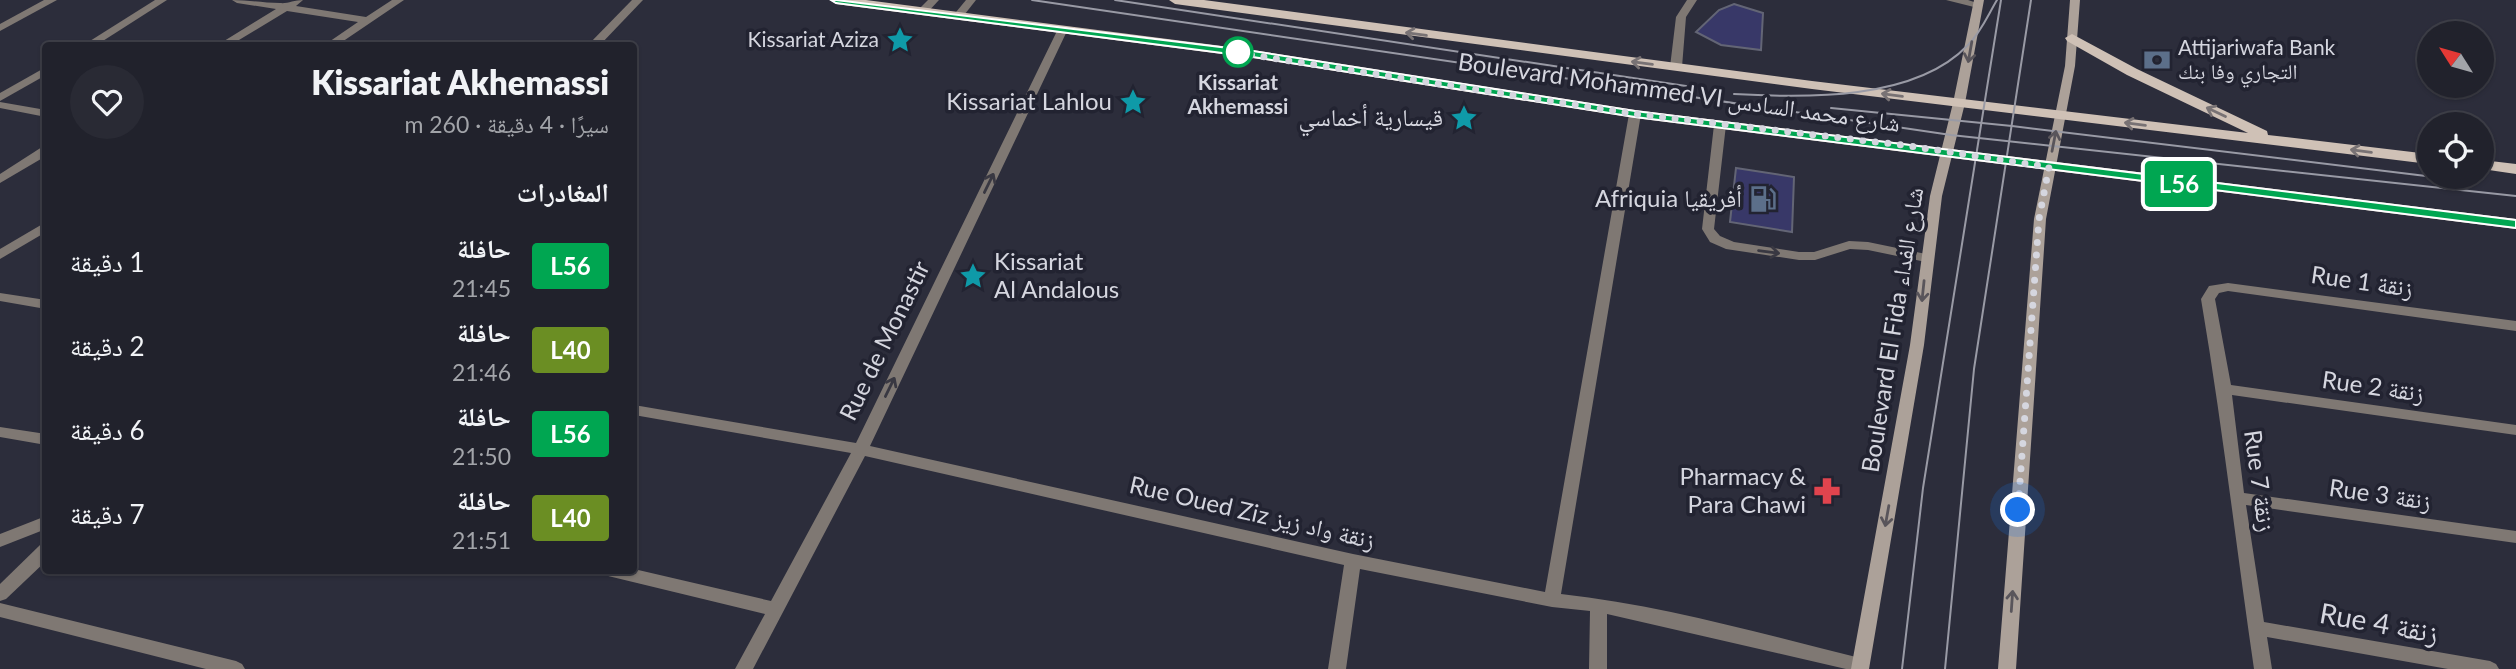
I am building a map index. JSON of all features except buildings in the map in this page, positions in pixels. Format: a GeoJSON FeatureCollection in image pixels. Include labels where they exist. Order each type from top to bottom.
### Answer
{"type":"FeatureCollection","features":[{"type":"Feature","properties":{"kind":"main road","name":"Boulevard Mohammed VI شارع محمد السادس"},"geometry":{"type":"LineString","coordinates":[[836,0],[1253,54],[1635,114],[2516,224]]}},
{"type":"Feature","properties":{"kind":"main road","name":"Boulevard Mohammed VI شارع محمد السادس"},"geometry":{"type":"LineString","coordinates":[[1175,0],[1959,103],[2417,158]]}},
{"type":"Feature","properties":{"kind":"main road"},"geometry":{"type":"LineString","coordinates":[[2007,669],[2039,219],[2070,66],[2075,0]]}},
{"type":"Feature","properties":{"kind":"main road","name":"Boulevard El Fida شارع الفداء"},"geometry":{"type":"LineString","coordinates":[[1860,667],[1917,345],[1936,196],[1959,103],[1978,2]]}},
{"type":"Feature","properties":{"kind":"main road"},"geometry":{"type":"LineString","coordinates":[[2072,38],[2132,72],[2278,141]]}},
{"type":"Feature","properties":{"kind":"main road"},"geometry":{"type":"LineString","coordinates":[[2494,166],[2516,169]]}},
{"type":"Feature","properties":{"kind":"street"},"geometry":{"type":"LineString","coordinates":[[0,28],[52,0]]}},
{"type":"Feature","properties":{"kind":"street"},"geometry":{"type":"LineString","coordinates":[[94,42],[162,0]]}},
{"type":"Feature","properties":{"kind":"street"},"geometry":{"type":"LineString","coordinates":[[237,0],[368,20]]}},
{"type":"Feature","properties":{"kind":"street"},"geometry":{"type":"LineString","coordinates":[[228,42],[298,0]]}},
{"type":"Feature","properties":{"kind":"street"},"geometry":{"type":"LineString","coordinates":[[334,42],[399,0]]}},
{"type":"Feature","properties":{"kind":"street"},"geometry":{"type":"LineString","coordinates":[[596,42],[638,0]]}},
{"type":"Feature","properties":{"kind":"street"},"geometry":{"type":"LineString","coordinates":[[922,12],[934,0]]}},
{"type":"Feature","properties":{"kind":"street"},"geometry":{"type":"LineString","coordinates":[[957,17],[971,0]]}},
{"type":"Feature","properties":{"kind":"street"},"geometry":{"type":"LineString","coordinates":[[1676,67],[1681,17],[1692,0]]}},
{"type":"Feature","properties":{"kind":"street"},"geometry":{"type":"LineString","coordinates":[[1951,0],[1978,2]]}},
{"type":"Feature","properties":{"kind":"street","name":"Rue de Monastir"},"geometry":{"type":"LineString","coordinates":[[744,669],[860,449],[1062,31]]}},
{"type":"Feature","properties":{"kind":"street"},"geometry":{"type":"LineString","coordinates":[[0,98],[42,72]]}},
{"type":"Feature","properties":{"kind":"street"},"geometry":{"type":"LineString","coordinates":[[0,105],[42,113]]}},
{"type":"Feature","properties":{"kind":"street"},"geometry":{"type":"LineString","coordinates":[[1552,600],[1635,114]]}},
{"type":"Feature","properties":{"kind":"street"},"geometry":{"type":"LineString","coordinates":[[1720,125],[1708,229],[1715,239],[1731,246],[1799,256],[1815,256],[1849,245],[1868,246],[1926,258]]}},
{"type":"Feature","properties":{"kind":"street"},"geometry":{"type":"LineString","coordinates":[[0,179],[42,153]]}},
{"type":"Feature","properties":{"kind":"street"},"geometry":{"type":"LineString","coordinates":[[0,255],[42,229]]}},
{"type":"Feature","properties":{"kind":"street","name":"Rue 1 زنقة"},"geometry":{"type":"LineString","coordinates":[[2208,299],[2214,289],[2228,287],[2516,326]]}},
{"type":"Feature","properties":{"kind":"street"},"geometry":{"type":"LineString","coordinates":[[0,297],[42,304]]}},
{"type":"Feature","properties":{"kind":"street","name":"Rue 7 زنقة"},"geometry":{"type":"LineString","coordinates":[[2208,299],[2224,388],[2237,498],[2259,628],[2263,669]]}},
{"type":"Feature","properties":{"kind":"street","name":"Rue 2 زنقة"},"geometry":{"type":"LineString","coordinates":[[2224,388],[2516,430]]}},
{"type":"Feature","properties":{"kind":"street","name":"Rue Oued Ziz زنقة واد زيز"},"geometry":{"type":"LineString","coordinates":[[637,411],[860,449],[1353,561],[1552,600],[1599,605],[1860,667]]}},
{"type":"Feature","properties":{"kind":"street"},"geometry":{"type":"LineString","coordinates":[[0,432],[42,439]]}},
{"type":"Feature","properties":{"kind":"street","name":"Rue 3 زنقة"},"geometry":{"type":"LineString","coordinates":[[2237,498],[2516,537]]}},
{"type":"Feature","properties":{"kind":"street"},"geometry":{"type":"LineString","coordinates":[[0,541],[42,524]]}},
{"type":"Feature","properties":{"kind":"street"},"geometry":{"type":"LineString","coordinates":[[0,594],[42,554]]}},
{"type":"Feature","properties":{"kind":"street"},"geometry":{"type":"LineString","coordinates":[[1337,669],[1353,561]]}},
{"type":"Feature","properties":{"kind":"street"},"geometry":{"type":"LineString","coordinates":[[627,574],[774,609]]}},
{"type":"Feature","properties":{"kind":"street"},"geometry":{"type":"LineString","coordinates":[[1598,669],[1599,605]]}},
{"type":"Feature","properties":{"kind":"street"},"geometry":{"type":"LineString","coordinates":[[0,610],[236,669]]}},
{"type":"Feature","properties":{"kind":"street","name":"Rue 4 زنقة"},"geometry":{"type":"LineString","coordinates":[[2259,628],[2489,669]]}},
{"type":"Feature","properties":{"kind":"tram line"},"geometry":{"type":"LineString","coordinates":[[1032,0],[1979,138]]}},
{"type":"Feature","properties":{"kind":"tram line"},"geometry":{"type":"LineString","coordinates":[[1115,0],[1686,86]]}},
{"type":"Feature","properties":{"kind":"tram line"},"geometry":{"type":"LineString","coordinates":[[1734,94],[1793,96],[1858,92],[1919,77],[1946,63],[1968,45],[1981,29],[1997,0]]}},
{"type":"Feature","properties":{"kind":"tram line"},"geometry":{"type":"LineString","coordinates":[[1981,123],[2001,0]]}},
{"type":"Feature","properties":{"kind":"tram line"},"geometry":{"type":"LineString","coordinates":[[2012,126],[2031,0]]}},
{"type":"Feature","properties":{"kind":"tram line"},"geometry":{"type":"LineString","coordinates":[[1831,108],[1981,123]]}},
{"type":"Feature","properties":{"kind":"tram line"},"geometry":{"type":"LineString","coordinates":[[1979,138],[1981,123]]}},
{"type":"Feature","properties":{"kind":"tram line"},"geometry":{"type":"LineString","coordinates":[[1981,123],[2012,126]]}},
{"type":"Feature","properties":{"kind":"tram line"},"geometry":{"type":"LineString","coordinates":[[2009,141],[2012,126]]}},
{"type":"Feature","properties":{"kind":"tram line"},"geometry":{"type":"LineString","coordinates":[[2012,126],[2417,175]]}},
{"type":"Feature","properties":{"kind":"tram line"},"geometry":{"type":"LineString","coordinates":[[1902,669],[1923,488],[1979,138]]}},
{"type":"Feature","properties":{"kind":"tram line"},"geometry":{"type":"LineString","coordinates":[[1979,138],[2009,141]]}},
{"type":"Feature","properties":{"kind":"tram line"},"geometry":{"type":"LineString","coordinates":[[1945,669],[1974,369],[2009,141]]}},
{"type":"Feature","properties":{"kind":"tram line"},"geometry":{"type":"LineString","coordinates":[[2009,141],[2516,196]]}},
{"type":"Feature","properties":{"kind":"bus line","name":"L56"},"geometry":{"type":"LineString","coordinates":[[836,0],[1253,54],[1635,114],[1902,145],[2147,180],[2516,224]]}},
{"type":"Feature","properties":{"kind":"place","name":"Kissariat Aziza"},"geometry":{"type":"Point","coordinates":[900,40]}},
{"type":"Feature","properties":{"kind":"place","name":"Kissariat Akhemassi"},"geometry":{"type":"Point","coordinates":[1238,52]}},
{"type":"Feature","properties":{"kind":"place","name":"Attijariwafa Bank التجاري وفا بنك"},"geometry":{"type":"Point","coordinates":[2157,60]}},
{"type":"Feature","properties":{"kind":"place","name":"Kissariat Lahlou"},"geometry":{"type":"Point","coordinates":[1133,102]}},
{"type":"Feature","properties":{"kind":"place","name":"قيسارية أخماسي"},"geometry":{"type":"Point","coordinates":[1464,118]}},
{"type":"Feature","properties":{"kind":"place","name":"Afriquia أفريقيا"},"geometry":{"type":"Point","coordinates":[1763,199]}},
{"type":"Feature","properties":{"kind":"place","name":"Kissariat Al Andalous"},"geometry":{"type":"Point","coordinates":[973,276]}},
{"type":"Feature","properties":{"kind":"place","name":"Pharmacy & Para Chawi"},"geometry":{"type":"Point","coordinates":[1827,491]}},
{"type":"Feature","properties":{"kind":"route"},"geometry":{"type":"LineString","coordinates":[[1238,52],[1226,51],[1635,114],[1902,145],[2049,167],[2039,219],[2018,510]]}}]}
